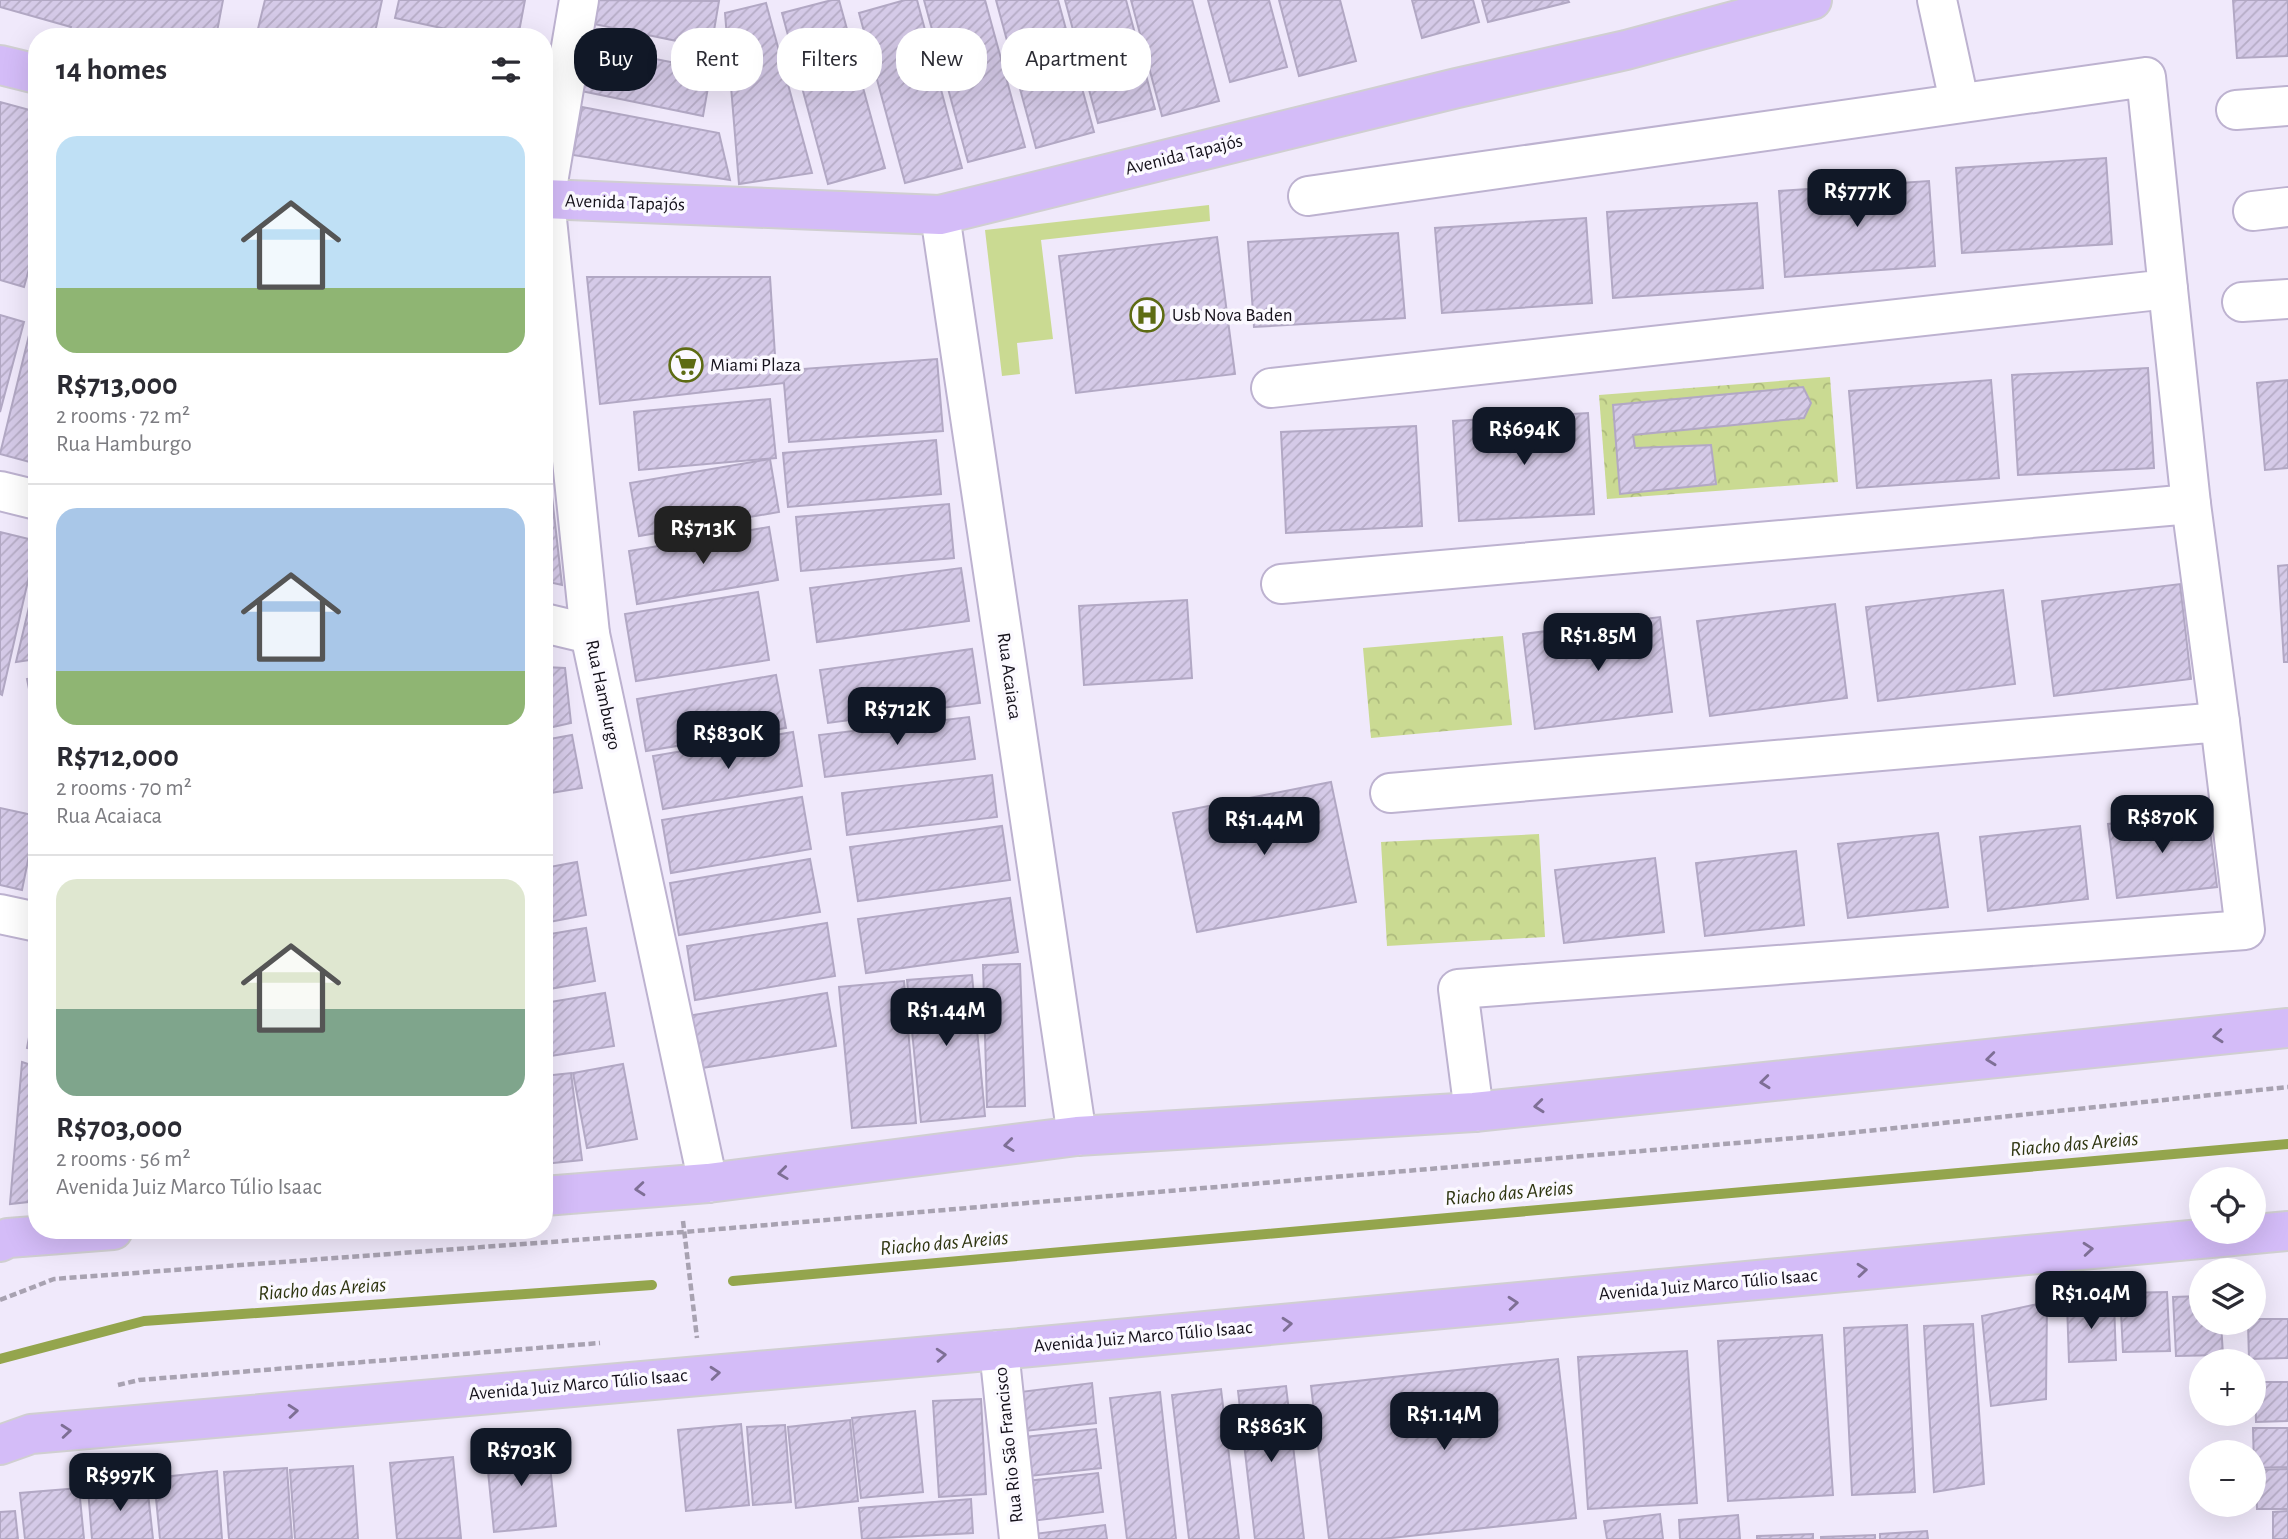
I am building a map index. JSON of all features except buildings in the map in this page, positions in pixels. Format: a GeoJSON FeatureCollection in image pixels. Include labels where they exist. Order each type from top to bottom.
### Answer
{"type":"FeatureCollection","features":[{"type":"Feature","properties":{"kind":"main road","name":"Avenida Tapajós"},"geometry":{"type":"LineString","coordinates":[[553,199],[940,215],[1457,88],[1626,50],[1794,2]]}},
{"type":"Feature","properties":{"kind":"main road"},"geometry":{"type":"LineString","coordinates":[[0,65],[28,72]]}},
{"type":"Feature","properties":{"kind":"main road"},"geometry":{"type":"LineString","coordinates":[[553,1195],[695,1184],[1077,1136],[1474,1112],[2288,1028]]}},
{"type":"Feature","properties":{"kind":"main road","name":"Avenida Juiz Marco Túlio Isaac"},"geometry":{"type":"LineString","coordinates":[[0,1445],[31,1434],[999,1350],[2288,1231]]}},
{"type":"Feature","properties":{"kind":"main road"},"geometry":{"type":"LineString","coordinates":[[0,1242],[8,1238],[28,1236]]}},
{"type":"Feature","properties":{"kind":"street","name":"Rua Hamburgo"},"geometry":{"type":"LineString","coordinates":[[553,152],[579,0]]}},
{"type":"Feature","properties":{"kind":"street"},"geometry":{"type":"LineString","coordinates":[[1937,0],[1959,101]]}},
{"type":"Feature","properties":{"kind":"street"},"geometry":{"type":"LineString","coordinates":[[1308,196],[1959,101],[2147,77],[2191,504],[2245,930],[1458,989],[1474,1112]]}},
{"type":"Feature","properties":{"kind":"street"},"geometry":{"type":"LineString","coordinates":[[2236,110],[2288,106]]}},
{"type":"Feature","properties":{"kind":"street","name":"Rua Acaiaca"},"geometry":{"type":"LineString","coordinates":[[940,215],[1077,1136]]}},
{"type":"Feature","properties":{"kind":"street","name":"Rua Hamburgo"},"geometry":{"type":"LineString","coordinates":[[553,276],[590,634],[695,1184]]}},
{"type":"Feature","properties":{"kind":"street"},"geometry":{"type":"LineString","coordinates":[[1270,388],[2168,289]]}},
{"type":"Feature","properties":{"kind":"street"},"geometry":{"type":"LineString","coordinates":[[2242,302],[2288,299]]}},
{"type":"Feature","properties":{"kind":"street"},"geometry":{"type":"LineString","coordinates":[[0,491],[28,498]]}},
{"type":"Feature","properties":{"kind":"street"},"geometry":{"type":"LineString","coordinates":[[1281,584],[2191,504]]}},
{"type":"Feature","properties":{"kind":"street"},"geometry":{"type":"LineString","coordinates":[[553,625],[590,634]]}},
{"type":"Feature","properties":{"kind":"street"},"geometry":{"type":"LineString","coordinates":[[1390,793],[2220,722]]}},
{"type":"Feature","properties":{"kind":"street"},"geometry":{"type":"LineString","coordinates":[[0,914],[28,920]]}},
{"type":"Feature","properties":{"kind":"street","name":"Rua Rio São Francisco"},"geometry":{"type":"LineString","coordinates":[[999,1350],[1019,1539]]}},
{"type":"Feature","properties":{"kind":"path"},"geometry":{"type":"LineString","coordinates":[[0,1300],[54,1279],[684,1232],[1819,1136],[2288,1087]]}},
{"type":"Feature","properties":{"kind":"path"},"geometry":{"type":"LineString","coordinates":[[695,1184],[684,1232],[704,1374]]}},
{"type":"Feature","properties":{"kind":"green space"},"geometry":{"type":"Polygon","coordinates":[[[1209,205],[1210,221],[1041,240],[1053,339],[1017,343],[1020,374],[1002,376],[985,230],[1209,205]]]}},
{"type":"Feature","properties":{"kind":"green space"},"geometry":{"type":"Polygon","coordinates":[[[1830,377],[1838,482],[1607,499],[1599,395],[1830,377]]]}},
{"type":"Feature","properties":{"kind":"green space"},"geometry":{"type":"Polygon","coordinates":[[[1503,636],[1512,725],[1371,738],[1363,648],[1503,636]]]}},
{"type":"Feature","properties":{"kind":"green space"},"geometry":{"type":"Polygon","coordinates":[[[1539,834],[1545,937],[1387,946],[1381,842],[1539,834]]]}},
{"type":"Feature","properties":{"kind":"waterway","name":"Riacho das Areias"},"geometry":{"type":"LineString","coordinates":[[733,1281],[2288,1144]]}},
{"type":"Feature","properties":{"kind":"waterway","name":"Riacho das Areias"},"geometry":{"type":"LineString","coordinates":[[0,1359],[144,1321],[652,1285]]}},
{"type":"Feature","properties":{"kind":"place","name":"Usb Nova Baden"},"geometry":{"type":"Point","coordinates":[1147,315]}},
{"type":"Feature","properties":{"kind":"place","name":"Miami Plaza"},"geometry":{"type":"Point","coordinates":[686,365]}}]}
